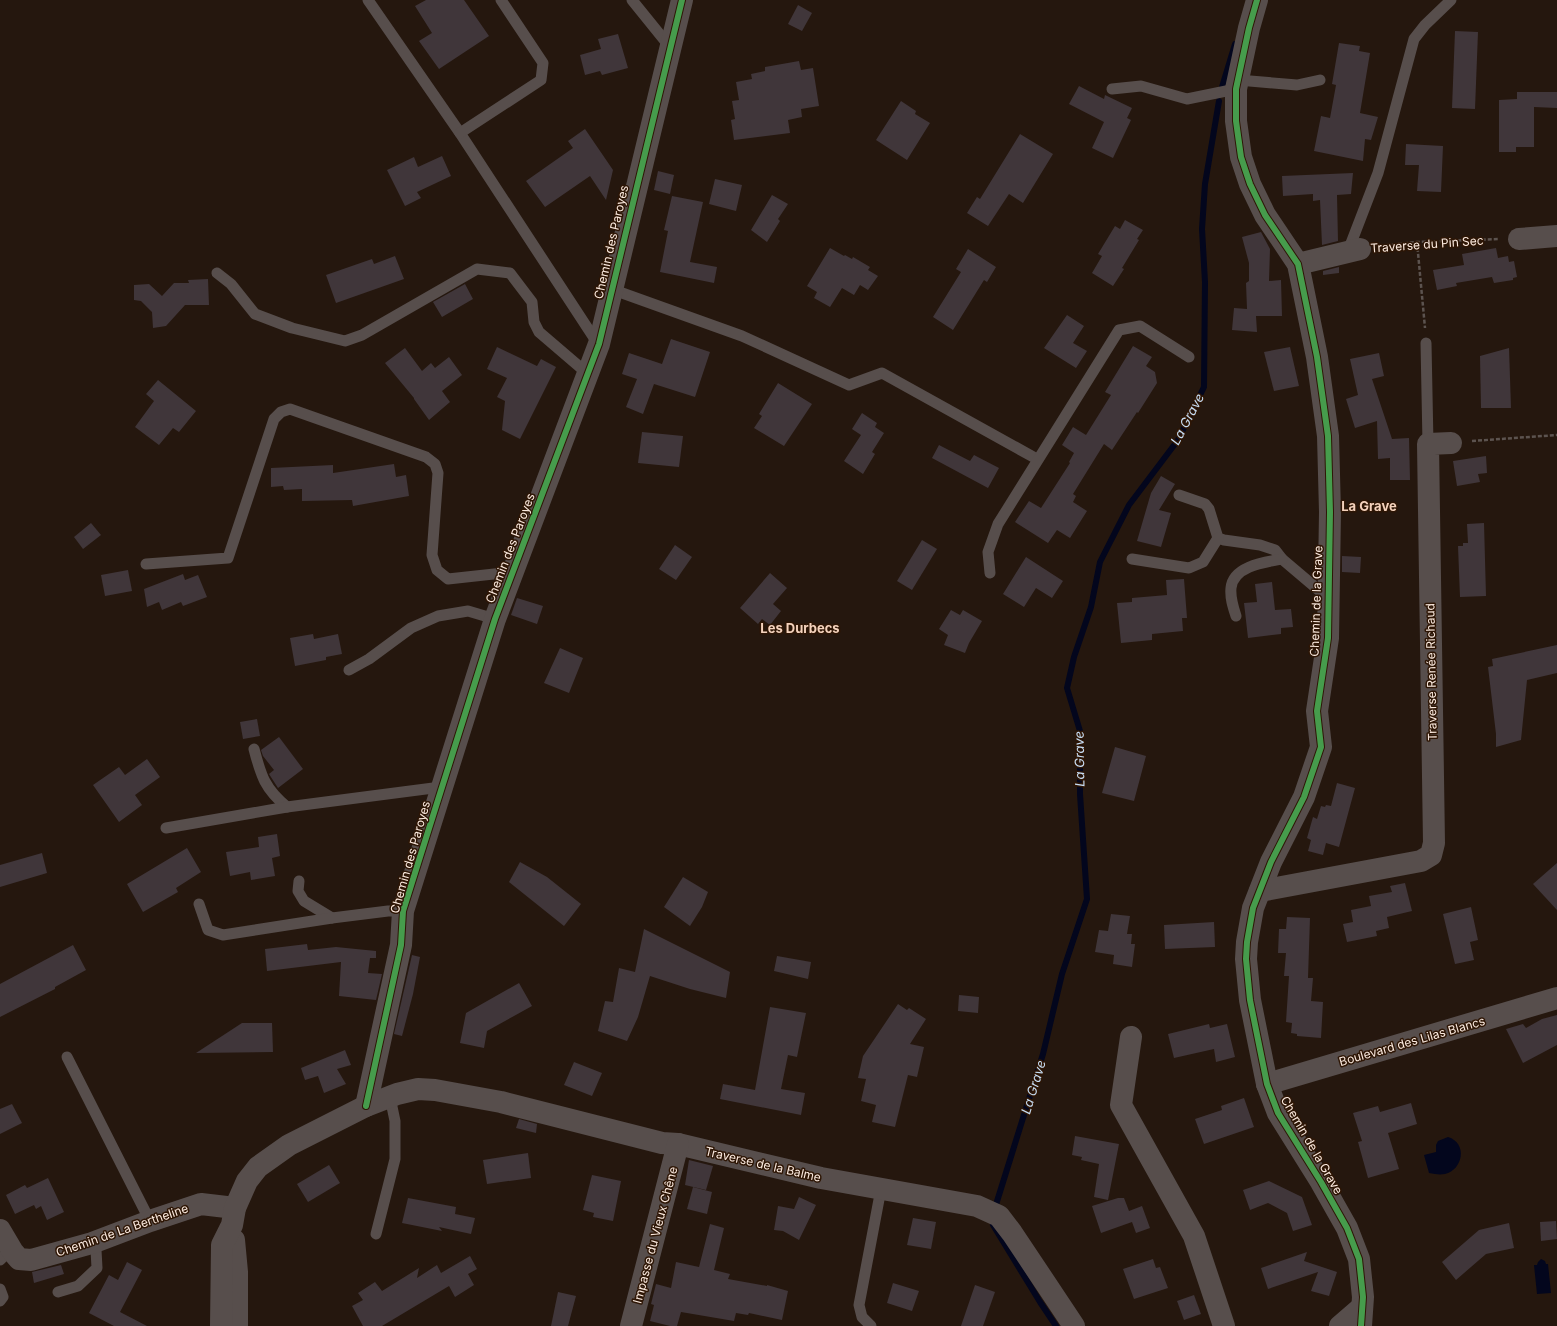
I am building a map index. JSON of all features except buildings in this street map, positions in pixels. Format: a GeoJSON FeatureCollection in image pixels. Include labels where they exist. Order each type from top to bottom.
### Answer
{"type":"FeatureCollection","features":[{"type":"Feature","properties":{"kind":"street","name":"Chemin des Paroyes"},"geometry":{"type":"LineString","coordinates":[[366,1106],[401,945],[403,911],[495,619],[599,344],[611,289],[682,0]]}},
{"type":"Feature","properties":{"kind":"street","name":"Chemin de la Grave"},"geometry":{"type":"LineString","coordinates":[[1257,0],[1249,28],[1237,85],[1236,121],[1241,157],[1250,184],[1265,215],[1298,264],[1317,357],[1328,436],[1330,512],[1328,638],[1317,711],[1321,747],[1304,797],[1271,862],[1260,890],[1254,908],[1247,942],[1246,959],[1250,1000],[1267,1084],[1278,1113],[1321,1182],[1347,1228],[1359,1259],[1363,1297],[1361,1316]]}},
{"type":"Feature","properties":{"kind":"street"},"geometry":{"type":"LineString","coordinates":[[1519,239],[1557,236]]}},
{"type":"Feature","properties":{"kind":"street"},"geometry":{"type":"LineString","coordinates":[[1298,264],[1354,250]]}},
{"type":"Feature","properties":{"kind":"street"},"geometry":{"type":"LineString","coordinates":[[1428,444],[1452,443]]}},
{"type":"Feature","properties":{"kind":"street","name":"Traverse Renée Richaud"},"geometry":{"type":"LineString","coordinates":[[1260,890],[1421,861],[1431,855],[1434,843],[1428,444]]}},
{"type":"Feature","properties":{"kind":"street","name":"Boulevard des Lilas Blancs"},"geometry":{"type":"LineString","coordinates":[[1267,1084],[1557,998]]}},
{"type":"Feature","properties":{"kind":"street"},"geometry":{"type":"LineString","coordinates":[[1131,1037],[1121,1105],[1194,1236],[1224,1326]]}},
{"type":"Feature","properties":{"kind":"street","name":"Traverse de la Balme"},"geometry":{"type":"LineString","coordinates":[[221,1326],[222,1245],[247,1180],[258,1167],[289,1145],[366,1106],[418,1089],[435,1090],[502,1102],[662,1143],[678,1144],[821,1178],[977,1206],[999,1216],[1074,1326]]}},
{"type":"Feature","properties":{"kind":"street","name":"Impasse du Vieux Chêne"},"geometry":{"type":"LineString","coordinates":[[631,1326],[678,1144]]}},
{"type":"Feature","properties":{"kind":"street","name":"Chemin de La Bertheline"},"geometry":{"type":"LineString","coordinates":[[0,1230],[7,1256],[31,1260],[92,1243],[201,1204],[233,1216]]}},
{"type":"Feature","properties":{"kind":"street"},"geometry":{"type":"LineString","coordinates":[[233,1216],[237,1272],[237,1326]]}},
{"type":"Feature","properties":{"kind":"street"},"geometry":{"type":"LineString","coordinates":[[1340,1326],[1361,1316]]}},
{"type":"Feature","properties":{"kind":"lane"},"geometry":{"type":"LineString","coordinates":[[368,0],[460,133],[599,344]]}},
{"type":"Feature","properties":{"kind":"lane"},"geometry":{"type":"LineString","coordinates":[[460,133],[541,80],[543,63],[501,0]]}},
{"type":"Feature","properties":{"kind":"lane"},"geometry":{"type":"LineString","coordinates":[[632,0],[670,47]]}},
{"type":"Feature","properties":{"kind":"lane"},"geometry":{"type":"LineString","coordinates":[[1354,250],[1378,173],[1414,40],[1425,25],[1451,0]]}},
{"type":"Feature","properties":{"kind":"lane"},"geometry":{"type":"LineString","coordinates":[[1112,89],[1142,86],[1187,99],[1237,85],[1297,85],[1320,80]]}},
{"type":"Feature","properties":{"kind":"lane"},"geometry":{"type":"LineString","coordinates":[[217,273],[231,284],[255,314],[292,328],[345,341],[362,335],[477,269],[510,272],[532,302],[534,322],[539,332],[588,374]]}},
{"type":"Feature","properties":{"kind":"lane"},"geometry":{"type":"LineString","coordinates":[[611,289],[742,336],[849,385],[882,373],[1037,459]]}},
{"type":"Feature","properties":{"kind":"lane"},"geometry":{"type":"LineString","coordinates":[[990,573],[988,552],[998,524],[1037,459],[1119,330],[1140,326],[1190,357]]}},
{"type":"Feature","properties":{"kind":"lane"},"geometry":{"type":"LineString","coordinates":[[1426,343],[1428,444]]}},
{"type":"Feature","properties":{"kind":"lane"},"geometry":{"type":"LineString","coordinates":[[146,564],[228,558],[274,419],[281,412],[290,409],[426,457],[435,464],[438,473],[432,555],[437,570],[448,579],[513,572]]}},
{"type":"Feature","properties":{"kind":"lane"},"geometry":{"type":"LineString","coordinates":[[1132,559],[1189,568],[1203,562],[1218,538],[1209,509],[1205,504],[1179,495]]}},
{"type":"Feature","properties":{"kind":"lane"},"geometry":{"type":"LineString","coordinates":[[1218,538],[1260,545],[1275,550],[1282,559],[1328,598]]}},
{"type":"Feature","properties":{"kind":"lane"},"geometry":{"type":"LineString","coordinates":[[1236,616],[1231,599],[1230,588],[1235,577],[1249,567],[1282,559]]}},
{"type":"Feature","properties":{"kind":"lane"},"geometry":{"type":"LineString","coordinates":[[349,670],[368,659],[411,628],[438,616],[468,611],[495,619]]}},
{"type":"Feature","properties":{"kind":"lane"},"geometry":{"type":"LineString","coordinates":[[254,749],[261,775],[274,797],[287,807]]}},
{"type":"Feature","properties":{"kind":"lane"},"geometry":{"type":"LineString","coordinates":[[166,828],[287,807],[442,787]]}},
{"type":"Feature","properties":{"kind":"lane"},"geometry":{"type":"LineString","coordinates":[[298,881],[298,891],[304,901],[332,918]]}},
{"type":"Feature","properties":{"kind":"lane"},"geometry":{"type":"LineString","coordinates":[[199,904],[208,930],[223,935],[332,918],[388,911],[403,911]]}},
{"type":"Feature","properties":{"kind":"lane"},"geometry":{"type":"LineString","coordinates":[[67,1057],[150,1221]]}},
{"type":"Feature","properties":{"kind":"lane"},"geometry":{"type":"LineString","coordinates":[[376,1234],[395,1159],[394,1096]]}},
{"type":"Feature","properties":{"kind":"lane"},"geometry":{"type":"LineString","coordinates":[[871,1326],[862,1317],[859,1305],[881,1188]]}},
{"type":"Feature","properties":{"kind":"lane"},"geometry":{"type":"LineString","coordinates":[[58,1292],[78,1286],[97,1268],[96,1250],[92,1243]]}},
{"type":"Feature","properties":{"kind":"lane"},"geometry":{"type":"LineString","coordinates":[[0,1289],[2,1297],[0,1301]]}},
{"type":"Feature","properties":{"kind":"path"},"geometry":{"type":"LineString","coordinates":[[1417,242],[1426,343]]}},
{"type":"Feature","properties":{"kind":"path"},"geometry":{"type":"LineString","coordinates":[[1452,443],[1557,435]]}},
{"type":"Feature","properties":{"kind":"water"},"geometry":{"type":"Polygon","coordinates":[[[1448,1137],[1454,1140],[1461,1150],[1459,1162],[1451,1172],[1445,1174],[1429,1173],[1424,1155],[1436,1152],[1436,1145],[1438,1141],[1448,1137]]]}},
{"type":"Feature","properties":{"kind":"water"},"geometry":{"type":"Polygon","coordinates":[[[1541,1259],[1548,1264],[1551,1293],[1537,1294],[1534,1265],[1537,1265],[1541,1259]]]}},
{"type":"Feature","properties":{"kind":"waterway","name":"La Grave"},"geometry":{"type":"LineString","coordinates":[[1222,87],[1235,44]]}},
{"type":"Feature","properties":{"kind":"waterway","name":"La Grave"},"geometry":{"type":"LineString","coordinates":[[994,1211],[1043,1054],[1062,974],[1087,899],[1080,794],[1080,731],[1067,688],[1074,657],[1091,607],[1100,562],[1129,505],[1178,440],[1204,387],[1205,282],[1202,229],[1205,184],[1219,101]]}},
{"type":"Feature","properties":{"kind":"waterway","name":"La Grave"},"geometry":{"type":"LineString","coordinates":[[993,1225],[1056,1326]]}},
{"type":"Feature","properties":{"kind":"cycle path"},"geometry":{"type":"LineString","coordinates":[[366,1106],[401,945],[403,911],[495,619],[599,344],[682,0]]}},
{"type":"Feature","properties":{"kind":"cycle path"},"geometry":{"type":"LineString","coordinates":[[1257,0],[1249,28],[1236,89],[1236,121],[1241,157],[1250,184],[1265,215],[1298,264],[1317,357],[1328,436],[1330,512],[1328,638],[1317,711],[1321,747],[1304,797],[1271,862],[1253,908],[1247,942],[1246,959],[1250,1000],[1267,1084],[1278,1113],[1321,1182],[1347,1228],[1359,1259],[1363,1297],[1361,1326]]}},
{"type":"Feature","properties":{"kind":"district","name":"La Grave"},"geometry":{"type":"Point","coordinates":[1369,506]}},
{"type":"Feature","properties":{"kind":"district","name":"Les Durbecs"},"geometry":{"type":"Point","coordinates":[800,628]}}]}
